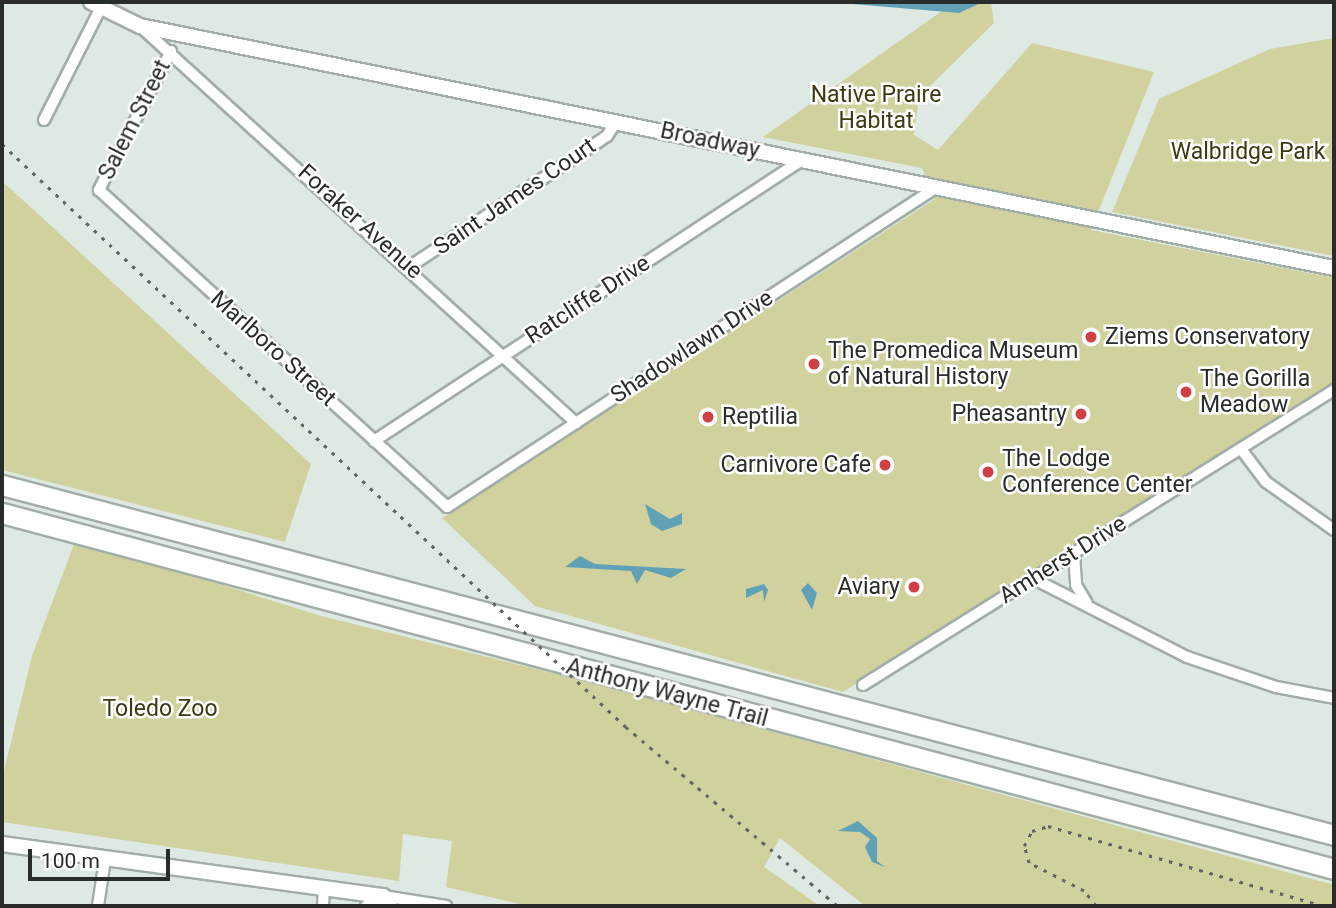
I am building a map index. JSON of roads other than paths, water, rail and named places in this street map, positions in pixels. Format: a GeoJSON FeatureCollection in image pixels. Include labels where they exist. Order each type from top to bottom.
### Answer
{"type":"FeatureCollection","features":[{"type":"Feature","properties":{"kind":"highway","name":"Anthony Wayne Trail"},"geometry":{"type":"LineString","coordinates":[[2,485],[1334,835]]}},
{"type":"Feature","properties":{"kind":"highway","name":"Anthony Wayne Trail"},"geometry":{"type":"LineString","coordinates":[[2,513],[1334,869]]}},
{"type":"Feature","properties":{"kind":"street","name":"Broadway"},"geometry":{"type":"LineString","coordinates":[[96,4],[140,26],[1334,268]]}},
{"type":"Feature","properties":{"kind":"street"},"geometry":{"type":"LineString","coordinates":[[44,120],[96,4]]}},
{"type":"Feature","properties":{"kind":"street","name":"Foraker Avenue"},"geometry":{"type":"LineString","coordinates":[[140,26],[409,267],[576,423]]}},
{"type":"Feature","properties":{"kind":"street","name":"Salem Street"},"geometry":{"type":"LineString","coordinates":[[100,190],[171,51]]}},
{"type":"Feature","properties":{"kind":"street","name":"Saint James Court"},"geometry":{"type":"LineString","coordinates":[[409,267],[607,136],[616,122]]}},
{"type":"Feature","properties":{"kind":"street","name":"Ratcliffe Drive"},"geometry":{"type":"LineString","coordinates":[[374,440],[802,160]]}},
{"type":"Feature","properties":{"kind":"street","name":"Shadowlawn Drive"},"geometry":{"type":"LineString","coordinates":[[447,507],[937,187]]}},
{"type":"Feature","properties":{"kind":"street","name":"Marlboro Street"},"geometry":{"type":"LineString","coordinates":[[100,190],[447,507]]}},
{"type":"Feature","properties":{"kind":"street","name":"Amherst Drive"},"geometry":{"type":"LineString","coordinates":[[863,685],[1334,390]]}},
{"type":"Feature","properties":{"kind":"street"},"geometry":{"type":"LineString","coordinates":[[1241,449],[1266,482],[1334,530]]}},
{"type":"Feature","properties":{"kind":"street"},"geometry":{"type":"LineString","coordinates":[[1074,554],[1076,585],[1087,603]]}},
{"type":"Feature","properties":{"kind":"street"},"geometry":{"type":"LineString","coordinates":[[1034,579],[1087,603],[1187,656],[1276,687],[1334,698]]}},
{"type":"Feature","properties":{"kind":"street"},"geometry":{"type":"LineString","coordinates":[[2,844],[324,889],[386,901],[446,906]]}},
{"type":"Feature","properties":{"kind":"street"},"geometry":{"type":"LineString","coordinates":[[98,906],[105,859]]}},
{"type":"Feature","properties":{"kind":"street"},"geometry":{"type":"LineString","coordinates":[[323,906],[324,889]]}},
{"type":"Feature","properties":{"kind":"street"},"geometry":{"type":"LineString","coordinates":[[366,906],[386,901]]}},
{"type":"Feature","properties":{"kind":"water"},"geometry":{"type":"Polygon","coordinates":[[[829,2],[983,2],[959,13],[829,2]]]}},
{"type":"Feature","properties":{"kind":"water"},"geometry":{"type":"Polygon","coordinates":[[[645,504],[670,519],[682,513],[682,524],[662,531],[651,524],[645,504]]]}},
{"type":"Feature","properties":{"kind":"water"},"geometry":{"type":"Polygon","coordinates":[[[580,556],[595,564],[686,569],[671,578],[645,570],[637,584],[631,571],[565,567],[580,556]]]}},
{"type":"Feature","properties":{"kind":"water"},"geometry":{"type":"Polygon","coordinates":[[[808,583],[817,593],[812,610],[801,590],[808,583]]]}},
{"type":"Feature","properties":{"kind":"water"},"geometry":{"type":"Polygon","coordinates":[[[764,584],[768,590],[764,602],[763,590],[746,598],[746,589],[764,584]]]}},
{"type":"Feature","properties":{"kind":"water"},"geometry":{"type":"Polygon","coordinates":[[[858,821],[877,838],[877,861],[885,867],[872,862],[865,847],[870,839],[860,832],[838,831],[858,821]]]}},
{"type":"Feature","properties":{"kind":"railway"},"geometry":{"type":"LineString","coordinates":[[2,144],[626,727],[838,906]]}},
{"type":"Feature","properties":{"kind":"railway"},"geometry":{"type":"LineString","coordinates":[[1096,906],[1084,891],[1029,863],[1024,846],[1032,831],[1048,826],[1324,906]]}},
{"type":"Feature","properties":{"kind":"place","name":"Ziems Conservatory"},"geometry":{"type":"Point","coordinates":[1091,337]}},
{"type":"Feature","properties":{"kind":"place","name":"The Promedica Museum of Natural History"},"geometry":{"type":"Point","coordinates":[814,364]}},
{"type":"Feature","properties":{"kind":"place","name":"The Gorilla Meadow"},"geometry":{"type":"Point","coordinates":[1186,392]}},
{"type":"Feature","properties":{"kind":"place","name":"Pheasantry"},"geometry":{"type":"Point","coordinates":[1081,414]}},
{"type":"Feature","properties":{"kind":"place","name":"Reptilia"},"geometry":{"type":"Point","coordinates":[708,417]}},
{"type":"Feature","properties":{"kind":"place","name":"Carnivore Cafe"},"geometry":{"type":"Point","coordinates":[885,465]}},
{"type":"Feature","properties":{"kind":"place","name":"The Lodge Conference Center"},"geometry":{"type":"Point","coordinates":[988,472]}},
{"type":"Feature","properties":{"kind":"place","name":"Aviary"},"geometry":{"type":"Point","coordinates":[914,587]}},
{"type":"Feature","properties":{"kind":"park label","name":"Native Praire Habitat"},"geometry":{"type":"Point","coordinates":[876,108]}},
{"type":"Feature","properties":{"kind":"park label","name":"Walbridge Park"},"geometry":{"type":"Point","coordinates":[1248,152]}},
{"type":"Feature","properties":{"kind":"park label","name":"Toledo Zoo"},"geometry":{"type":"Point","coordinates":[160,709]}}]}
